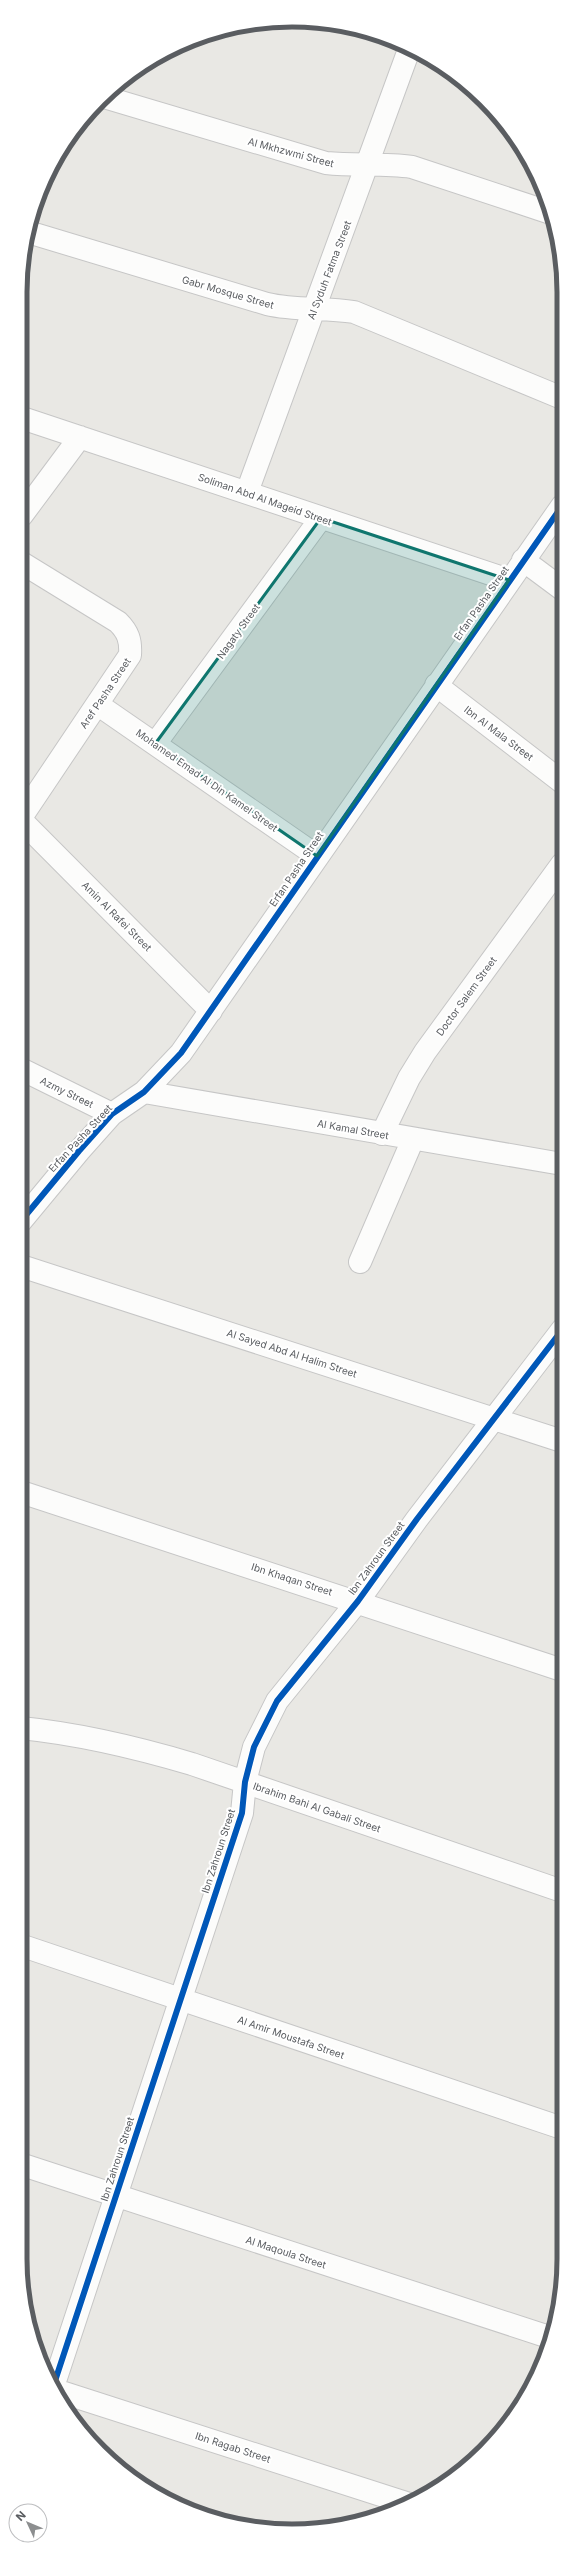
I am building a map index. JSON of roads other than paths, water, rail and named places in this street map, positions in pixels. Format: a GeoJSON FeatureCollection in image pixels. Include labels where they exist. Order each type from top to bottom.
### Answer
{"type":"FeatureCollection","features":[{"type":"Feature","properties":{"kind":"street","name":"Al Syduh Fatma Street"},"geometry":{"type":"LineString","coordinates":[[247,492],[369,164],[408,53]]}},
{"type":"Feature","properties":{"kind":"street","name":"Al Mkhzwmi Street"},"geometry":{"type":"LineString","coordinates":[[111,99],[326,163],[412,167],[544,211]]}},
{"type":"Feature","properties":{"kind":"street","name":"Gabr Mosque Street"},"geometry":{"type":"LineString","coordinates":[[33,234],[283,308],[354,312],[557,396]]}},
{"type":"Feature","properties":{"kind":"street","name":"Soliman Abd Al Mageid Street"},"geometry":{"type":"LineString","coordinates":[[27,420],[509,580]]}},
{"type":"Feature","properties":{"kind":"street"},"geometry":{"type":"LineString","coordinates":[[27,508],[80,437]]}},
{"type":"Feature","properties":{"kind":"street","name":"Erfan Pasha Street"},"geometry":{"type":"LineString","coordinates":[[27,1214],[112,1114],[144,1092],[181,1053],[212,1011],[317,856],[557,513]]}},
{"type":"Feature","properties":{"kind":"street","name":"Nagaty Street"},"geometry":{"type":"LineString","coordinates":[[155,744],[321,518]]}},
{"type":"Feature","properties":{"kind":"street"},"geometry":{"type":"LineString","coordinates":[[523,560],[557,585]]}},
{"type":"Feature","properties":{"kind":"street","name":"Aref Pasha Street"},"geometry":{"type":"LineString","coordinates":[[27,566],[118,622],[126,631],[131,642],[130,655],[27,809]]}},
{"type":"Feature","properties":{"kind":"street","name":"Ibn Al Mala Street"},"geometry":{"type":"LineString","coordinates":[[436,685],[557,778]]}},
{"type":"Feature","properties":{"kind":"street","name":"Mohamed Emad Al Din Kamel Street"},"geometry":{"type":"LineString","coordinates":[[97,704],[317,856]]}},
{"type":"Feature","properties":{"kind":"street","name":"Amin Al Rafei Street"},"geometry":{"type":"LineString","coordinates":[[27,826],[212,1011]]}},
{"type":"Feature","properties":{"kind":"street","name":"Doctor Salem Street"},"geometry":{"type":"LineString","coordinates":[[382,1134],[409,1078],[425,1052],[557,871]]}},
{"type":"Feature","properties":{"kind":"street","name":"Azmy Street"},"geometry":{"type":"LineString","coordinates":[[27,1072],[112,1114]]}},
{"type":"Feature","properties":{"kind":"street","name":"Al Kamal Street"},"geometry":{"type":"LineString","coordinates":[[144,1092],[557,1163]]}},
{"type":"Feature","properties":{"kind":"street"},"geometry":{"type":"LineString","coordinates":[[360,1262],[413,1139]]}},
{"type":"Feature","properties":{"kind":"street","name":"Al Sayed Abd Al Halim Street"},"geometry":{"type":"LineString","coordinates":[[27,1268],[557,1439]]}},
{"type":"Feature","properties":{"kind":"street","name":"Ibn Zahroun Street"},"geometry":{"type":"LineString","coordinates":[[56,2379],[242,1814],[245,1782],[254,1747],[277,1700],[358,1601],[417,1519],[557,1337]]}},
{"type":"Feature","properties":{"kind":"street","name":"Ibn Khaqan Street"},"geometry":{"type":"LineString","coordinates":[[27,1494],[358,1601],[557,1668]]}},
{"type":"Feature","properties":{"kind":"street","name":"Ibrahim Bahi Al Gabali Street"},"geometry":{"type":"LineString","coordinates":[[27,1729],[73,1734],[130,1746],[245,1782],[557,1889]]}},
{"type":"Feature","properties":{"kind":"street","name":"Al Amir Moustafa Street"},"geometry":{"type":"LineString","coordinates":[[27,1947],[557,2126]]}},
{"type":"Feature","properties":{"kind":"street","name":"Al Maqoula Street"},"geometry":{"type":"LineString","coordinates":[[27,2166],[546,2336]]}},
{"type":"Feature","properties":{"kind":"street","name":"Ibn Ragab Street"},"geometry":{"type":"LineString","coordinates":[[63,2393],[400,2501]]}}]}
